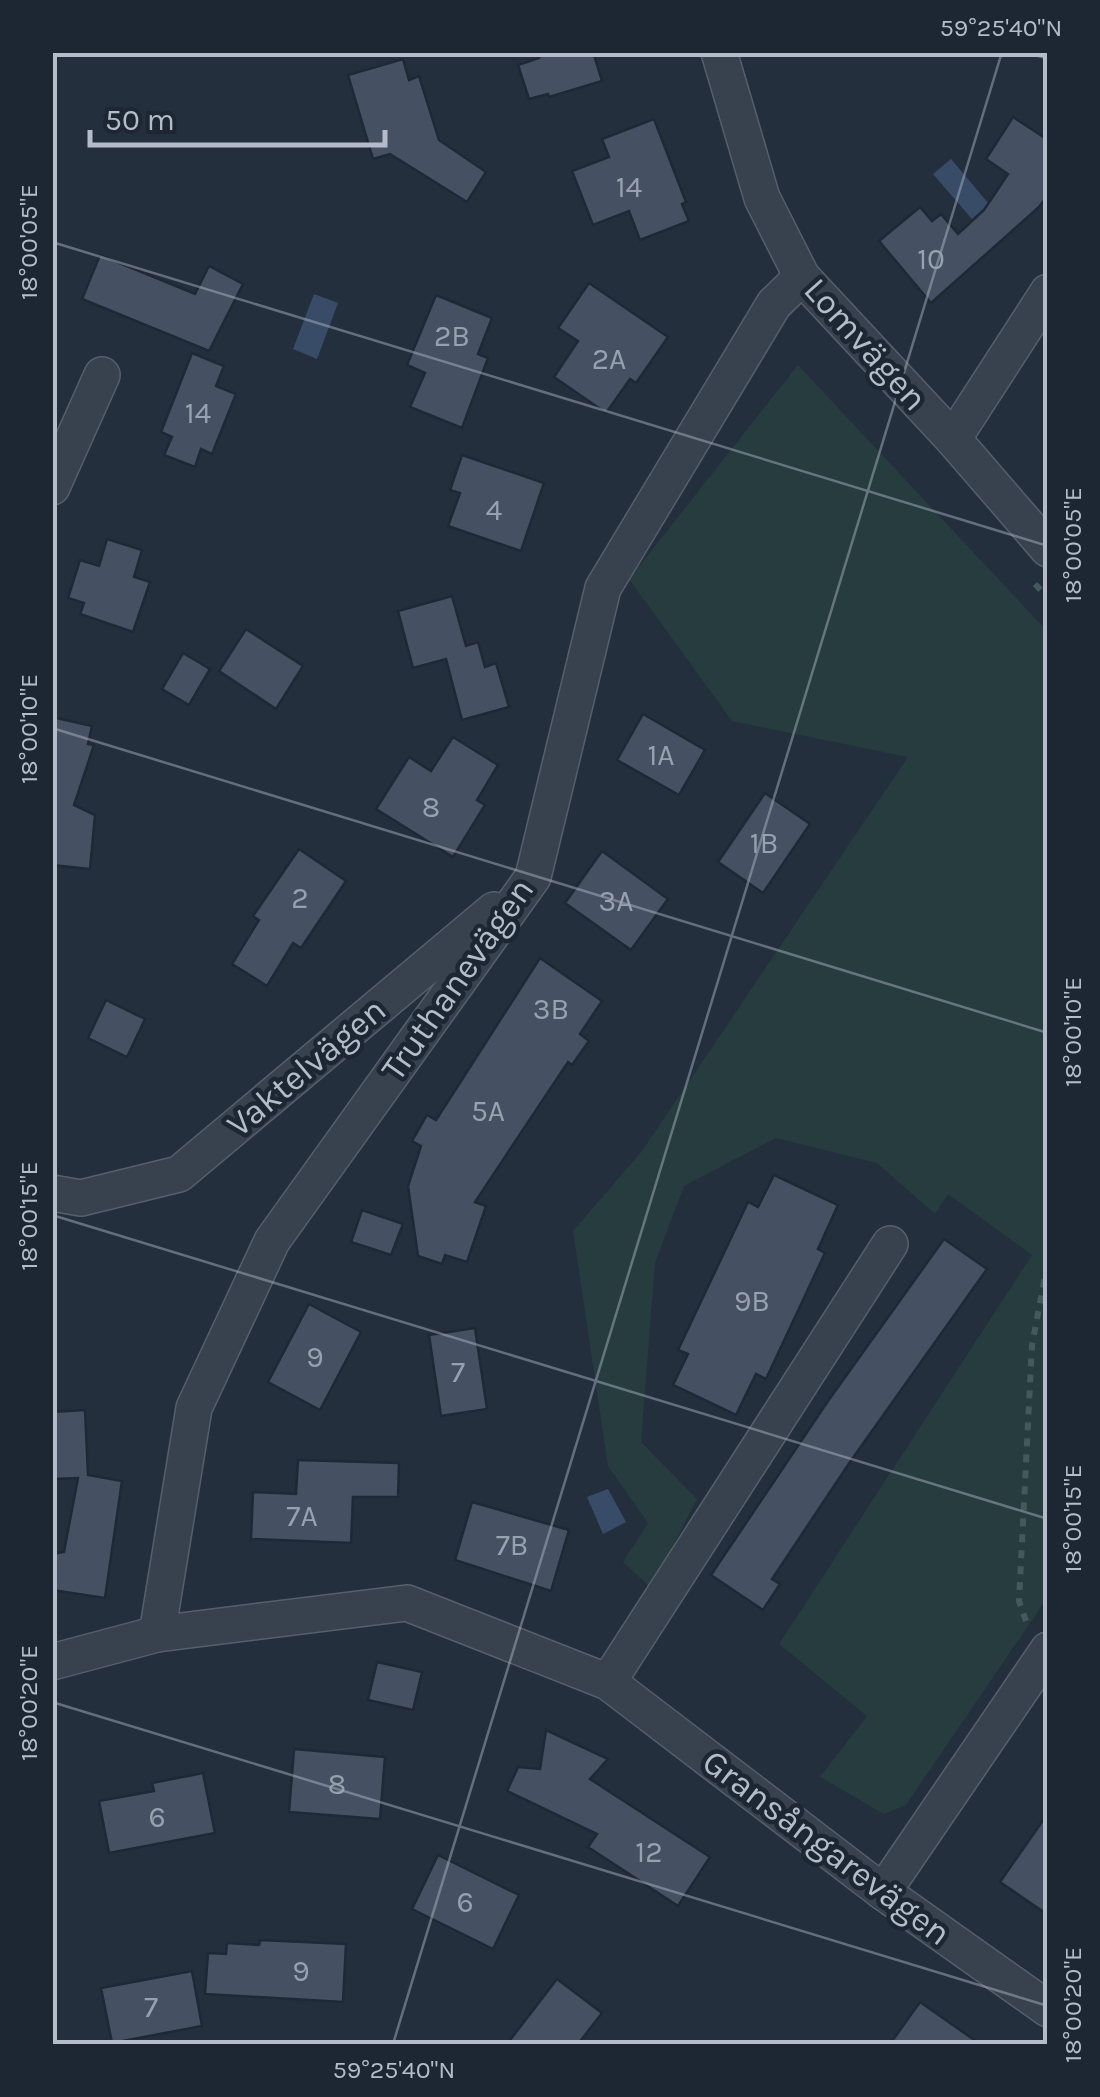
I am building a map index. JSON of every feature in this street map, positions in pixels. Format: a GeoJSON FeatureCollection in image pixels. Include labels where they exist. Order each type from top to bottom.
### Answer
{"type":"FeatureCollection","features":[{"type":"Feature","properties":{"kind":"street","name":"Lomvägen"},"geometry":{"type":"LineString","coordinates":[[719,52],[762,198],[802,277],[953,439],[1048,549]]}},
{"type":"Feature","properties":{"kind":"street","name":"Truthanevägen"},"geometry":{"type":"LineString","coordinates":[[157,1634],[194,1408],[272,1241],[533,877],[603,588],[774,304],[802,277]]}},
{"type":"Feature","properties":{"kind":"street"},"geometry":{"type":"LineString","coordinates":[[953,439],[1048,292]]}},
{"type":"Feature","properties":{"kind":"street"},"geometry":{"type":"LineString","coordinates":[[52,487],[102,375]]}},
{"type":"Feature","properties":{"kind":"street","name":"Vaktelvägen"},"geometry":{"type":"LineString","coordinates":[[52,1193],[81,1198],[179,1174],[533,877]]}},
{"type":"Feature","properties":{"kind":"street"},"geometry":{"type":"LineString","coordinates":[[608,1682],[890,1244]]}},
{"type":"Feature","properties":{"kind":"street","name":"Gransångarevägen"},"geometry":{"type":"LineString","coordinates":[[52,1662],[157,1634],[408,1602],[608,1682],[883,1892],[1048,2010]]}},
{"type":"Feature","properties":{"kind":"street"},"geometry":{"type":"LineString","coordinates":[[883,1892],[1044,1655]]}},
{"type":"Feature","properties":{"kind":"path"},"geometry":{"type":"LineString","coordinates":[[1044,1655],[1019,1601],[1032,1346],[1048,1260]]}},
{"type":"Feature","properties":{"kind":"green space"},"geometry":{"type":"Polygon","coordinates":[[[798,365],[1047,631],[1047,1598],[906,1805],[884,1814],[820,1777],[867,1716],[779,1644],[1032,1255],[948,1194],[935,1214],[877,1163],[776,1138],[684,1186],[655,1263],[641,1442],[697,1499],[651,1588],[623,1562],[648,1523],[608,1466],[573,1231],[642,1151],[908,757],[732,721],[629,579],[798,365]]]}},
{"type":"Feature","properties":{"kind":"water"},"geometry":{"type":"Polygon","coordinates":[[[951,159],[989,204],[972,219],[933,174],[951,159]]]}},
{"type":"Feature","properties":{"kind":"water"},"geometry":{"type":"Polygon","coordinates":[[[314,294],[338,303],[317,359],[293,349],[314,294]]]}},
{"type":"Feature","properties":{"kind":"water"},"geometry":{"type":"Polygon","coordinates":[[[608,1489],[626,1522],[603,1534],[587,1497],[608,1489]]]}},
{"type":"Feature","properties":{"kind":"building"},"geometry":{"type":"Polygon","coordinates":[[[538,52],[593,52],[602,81],[529,99],[518,65],[539,58],[538,52]]]}},
{"type":"Feature","properties":{"kind":"building"},"geometry":{"type":"Polygon","coordinates":[[[403,59],[409,80],[419,76],[439,140],[486,172],[467,202],[390,154],[373,159],[348,75],[403,59]]]}},
{"type":"Feature","properties":{"kind":"building"},"geometry":{"type":"Polygon","coordinates":[[[1013,117],[1048,140],[1048,195],[931,303],[879,241],[920,207],[932,221],[941,214],[958,234],[984,210],[1008,174],[986,159],[1013,117]]]}},
{"type":"Feature","properties":{"kind":"building"},"geometry":{"type":"Polygon","coordinates":[[[654,119],[686,202],[682,204],[689,221],[640,240],[629,211],[593,225],[572,171],[609,157],[602,139],[654,119]]]}},
{"type":"Feature","properties":{"kind":"building"},"geometry":{"type":"Polygon","coordinates":[[[100,255],[195,294],[209,266],[243,284],[209,351],[82,299],[100,255]]]}},
{"type":"Feature","properties":{"kind":"building"},"geometry":{"type":"Polygon","coordinates":[[[589,283],[668,337],[636,383],[630,379],[606,413],[554,377],[578,341],[558,328],[589,283]]]}},
{"type":"Feature","properties":{"kind":"building"},"geometry":{"type":"Polygon","coordinates":[[[436,295],[492,318],[478,354],[488,358],[462,428],[410,407],[425,373],[407,365],[436,295]]]}},
{"type":"Feature","properties":{"kind":"building"},"geometry":{"type":"Polygon","coordinates":[[[192,353],[224,366],[216,386],[236,394],[212,454],[201,449],[195,467],[164,455],[172,437],[161,432],[192,353]]]}},
{"type":"Feature","properties":{"kind":"building"},"geometry":{"type":"Polygon","coordinates":[[[462,455],[544,483],[521,551],[448,526],[460,493],[450,490],[462,455]]]}},
{"type":"Feature","properties":{"kind":"building"},"geometry":{"type":"Polygon","coordinates":[[[107,539],[142,550],[134,577],[150,582],[133,632],[80,614],[84,603],[68,598],[80,560],[99,566],[107,539]]]}},
{"type":"Feature","properties":{"kind":"building"},"geometry":{"type":"Polygon","coordinates":[[[452,596],[466,646],[478,642],[485,667],[496,663],[509,707],[462,720],[446,659],[413,668],[398,611],[452,596]]]}},
{"type":"Feature","properties":{"kind":"building"},"geometry":{"type":"Polygon","coordinates":[[[246,629],[303,666],[276,709],[219,671],[246,629]]]}},
{"type":"Feature","properties":{"kind":"building"},"geometry":{"type":"Polygon","coordinates":[[[183,653],[210,669],[189,705],[162,689],[183,653]]]}},
{"type":"Feature","properties":{"kind":"building"},"geometry":{"type":"Polygon","coordinates":[[[643,714],[705,750],[679,795],[617,760],[643,714]]]}},
{"type":"Feature","properties":{"kind":"building"},"geometry":{"type":"Polygon","coordinates":[[[52,717],[92,726],[88,744],[94,745],[74,805],[95,815],[90,869],[52,865],[52,717]]]}},
{"type":"Feature","properties":{"kind":"building"},"geometry":{"type":"Polygon","coordinates":[[[453,737],[498,765],[477,800],[485,805],[453,857],[376,809],[409,757],[431,771],[453,737]]]}},
{"type":"Feature","properties":{"kind":"building"},"geometry":{"type":"Polygon","coordinates":[[[765,793],[810,824],[763,893],[718,862],[765,793]]]}},
{"type":"Feature","properties":{"kind":"building"},"geometry":{"type":"Polygon","coordinates":[[[299,849],[346,881],[301,948],[293,943],[267,986],[232,964],[259,920],[253,916],[299,849]]]}},
{"type":"Feature","properties":{"kind":"building"},"geometry":{"type":"Polygon","coordinates":[[[602,851],[668,899],[631,950],[565,903],[602,851]]]}},
{"type":"Feature","properties":{"kind":"building"},"geometry":{"type":"Polygon","coordinates":[[[540,958],[602,1001],[580,1034],[589,1041],[572,1065],[568,1062],[475,1202],[486,1206],[467,1262],[445,1255],[442,1264],[418,1256],[408,1186],[421,1146],[412,1141],[427,1115],[436,1120],[540,958]]]}},
{"type":"Feature","properties":{"kind":"building"},"geometry":{"type":"Polygon","coordinates":[[[106,1000],[145,1019],[127,1057],[88,1038],[106,1000]]]}},
{"type":"Feature","properties":{"kind":"building"},"geometry":{"type":"Polygon","coordinates":[[[774,1175],[838,1205],[818,1249],[825,1253],[766,1379],[756,1374],[736,1415],[673,1385],[688,1354],[678,1350],[748,1202],[758,1207],[774,1175]]]}},
{"type":"Feature","properties":{"kind":"building"},"geometry":{"type":"Polygon","coordinates":[[[362,1210],[403,1224],[391,1255],[351,1242],[362,1210]]]}},
{"type":"Feature","properties":{"kind":"building"},"geometry":{"type":"Polygon","coordinates":[[[944,1239],[987,1269],[772,1579],[780,1584],[763,1610],[711,1575],[828,1401],[944,1239]]]}},
{"type":"Feature","properties":{"kind":"building"},"geometry":{"type":"Polygon","coordinates":[[[309,1304],[361,1332],[320,1410],[268,1382],[309,1304]]]}},
{"type":"Feature","properties":{"kind":"building"},"geometry":{"type":"Polygon","coordinates":[[[475,1328],[487,1409],[441,1416],[429,1335],[475,1328]]]}},
{"type":"Feature","properties":{"kind":"building"},"geometry":{"type":"Polygon","coordinates":[[[85,1410],[88,1475],[122,1481],[105,1598],[52,1590],[52,1554],[64,1552],[78,1478],[52,1479],[52,1412],[85,1410]]]}},
{"type":"Feature","properties":{"kind":"building"},"geometry":{"type":"Polygon","coordinates":[[[298,1460],[399,1463],[398,1497],[353,1497],[351,1543],[251,1539],[253,1492],[296,1494],[298,1460]]]}},
{"type":"Feature","properties":{"kind":"building"},"geometry":{"type":"Polygon","coordinates":[[[472,1502],[569,1530],[551,1591],[455,1560],[472,1502]]]}},
{"type":"Feature","properties":{"kind":"building"},"geometry":{"type":"Polygon","coordinates":[[[377,1662],[422,1672],[413,1710],[368,1700],[377,1662]]]}},
{"type":"Feature","properties":{"kind":"building"},"geometry":{"type":"Polygon","coordinates":[[[546,1730],[608,1759],[590,1779],[710,1857],[678,1906],[588,1847],[597,1834],[507,1791],[518,1767],[540,1769],[546,1730]]]}},
{"type":"Feature","properties":{"kind":"building"},"geometry":{"type":"Polygon","coordinates":[[[294,1749],[385,1757],[380,1819],[289,1812],[294,1749]]]}},
{"type":"Feature","properties":{"kind":"building"},"geometry":{"type":"Polygon","coordinates":[[[203,1773],[215,1833],[109,1853],[99,1801],[154,1791],[152,1783],[203,1773]]]}},
{"type":"Feature","properties":{"kind":"building"},"geometry":{"type":"Polygon","coordinates":[[[1048,1813],[1048,1915],[1000,1882],[1048,1813]]]}},
{"type":"Feature","properties":{"kind":"building"},"geometry":{"type":"Polygon","coordinates":[[[438,1855],[519,1895],[493,1949],[412,1909],[438,1855]]]}},
{"type":"Feature","properties":{"kind":"building"},"geometry":{"type":"Polygon","coordinates":[[[260,1940],[346,1944],[343,2002],[205,1994],[208,1953],[226,1954],[227,1943],[259,1945],[260,1940]]]}},
{"type":"Feature","properties":{"kind":"building"},"geometry":{"type":"Polygon","coordinates":[[[192,1971],[202,2026],[112,2043],[101,1988],[192,1971]]]}},
{"type":"Feature","properties":{"kind":"building"},"geometry":{"type":"Polygon","coordinates":[[[557,1979],[602,2013],[578,2044],[507,2044],[557,1979]]]}},
{"type":"Feature","properties":{"kind":"building"},"geometry":{"type":"Polygon","coordinates":[[[920,2002],[980,2044],[890,2044],[920,2002]]]}}]}
